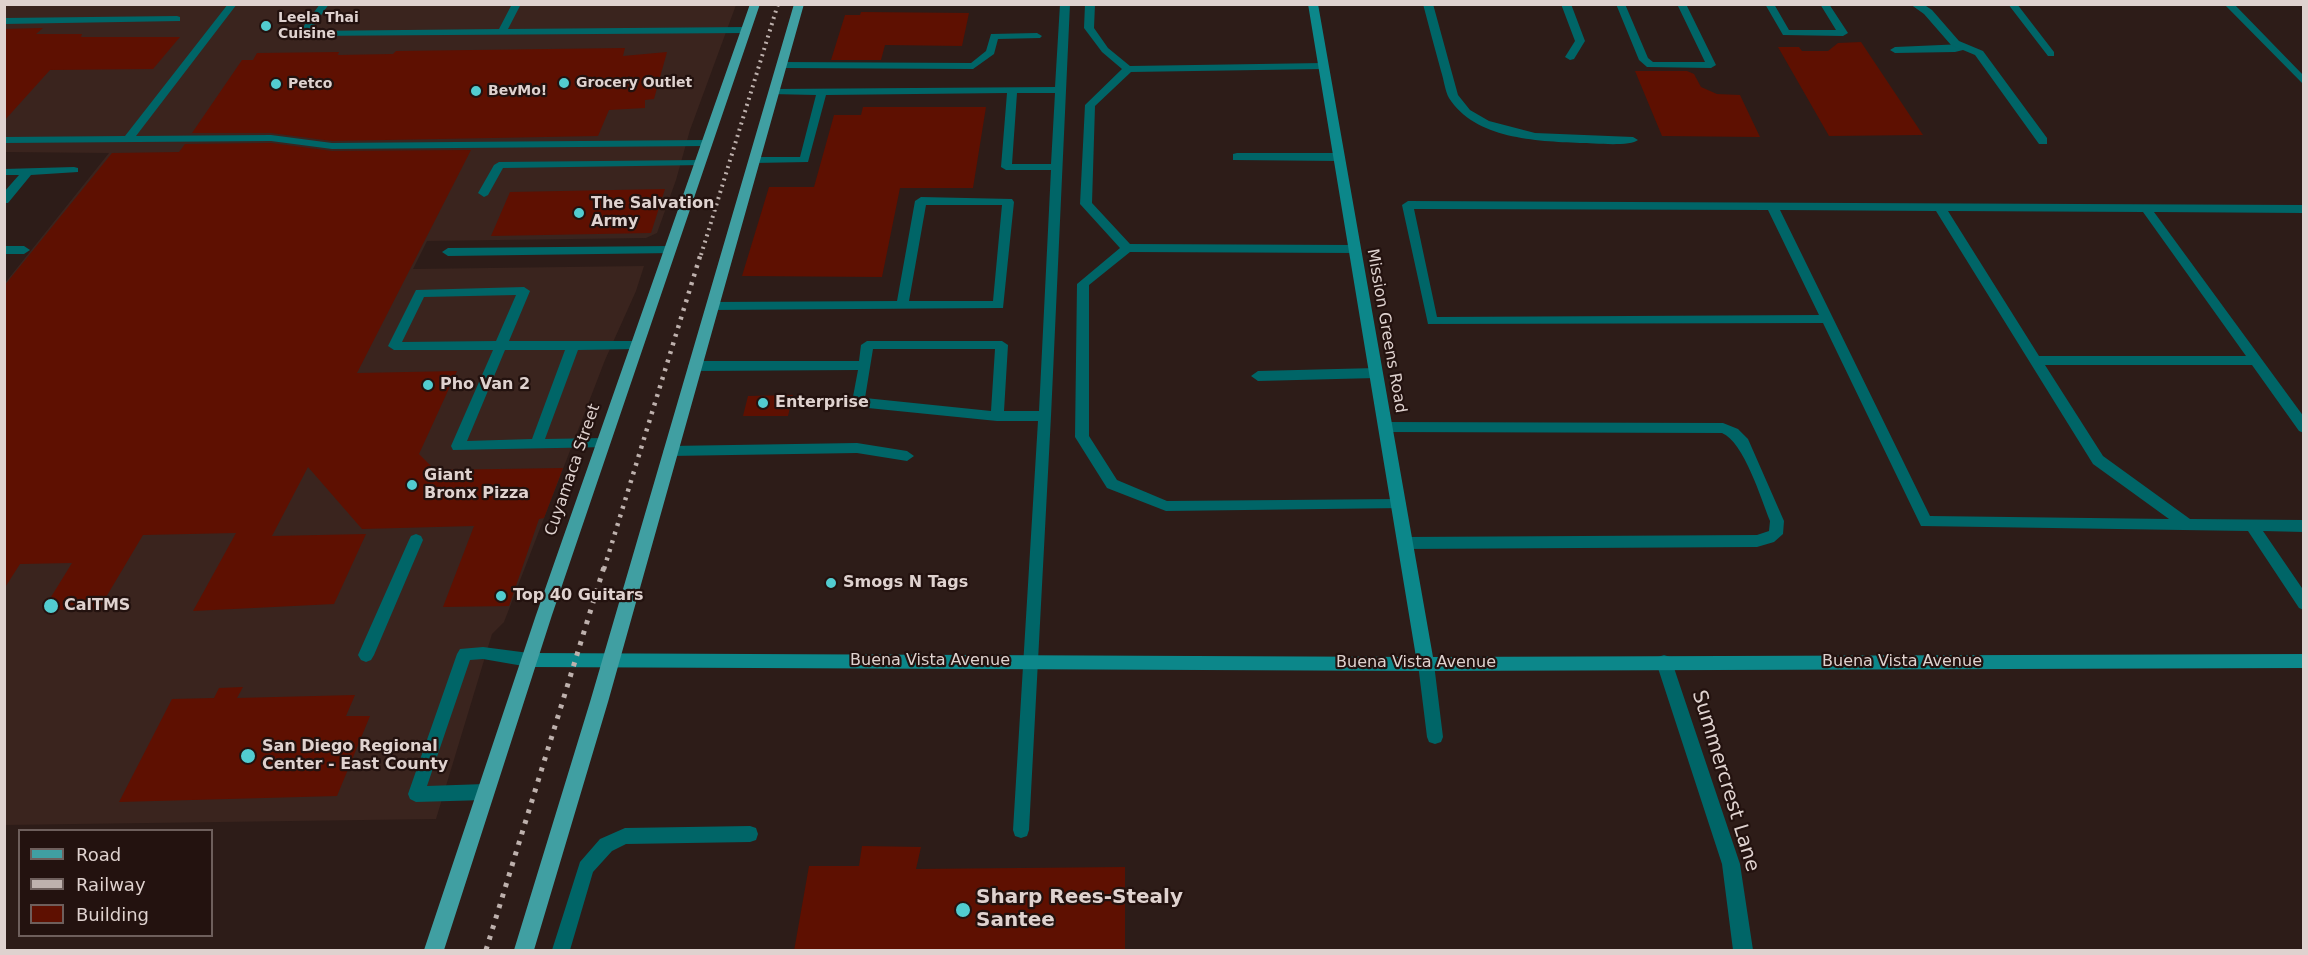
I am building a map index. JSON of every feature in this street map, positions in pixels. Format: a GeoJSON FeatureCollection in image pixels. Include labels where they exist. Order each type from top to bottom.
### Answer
{"type":"FeatureCollection","features":[{"type":"Feature","properties":{"kind":"main road","name":"Cuyamaca Street"},"geometry":{"type":"LineString","coordinates":[[434,951],[529,660],[755,4]]}},
{"type":"Feature","properties":{"kind":"main road"},"geometry":{"type":"LineString","coordinates":[[524,951],[599,702],[609,659],[799,4]]}},
{"type":"Feature","properties":{"kind":"street","name":"Mission Greens Road"},"geometry":{"type":"LineString","coordinates":[[1313,4],[1426,664]]}},
{"type":"Feature","properties":{"kind":"street"},"geometry":{"type":"LineString","coordinates":[[1566,4],[1580,41],[1570,57]]}},
{"type":"Feature","properties":{"kind":"street"},"geometry":{"type":"LineString","coordinates":[[1915,4],[1928,12],[1955,43],[1978,53],[2043,141]]}},
{"type":"Feature","properties":{"kind":"street"},"geometry":{"type":"LineString","coordinates":[[1237,157],[1339,157]]}},
{"type":"Feature","properties":{"kind":"street"},"geometry":{"type":"LineString","coordinates":[[4,250],[24,250]]}},
{"type":"Feature","properties":{"kind":"street"},"geometry":{"type":"LineString","coordinates":[[1258,376],[1376,373]]}},
{"type":"Feature","properties":{"kind":"street","name":"Buena Vista Avenue"},"geometry":{"type":"LineString","coordinates":[[529,660],[1426,664],[2304,661]]}},
{"type":"Feature","properties":{"kind":"street","name":"Summercrest Lane"},"geometry":{"type":"LineString","coordinates":[[1664,662],[1731,864],[1743,951]]}},
{"type":"Feature","properties":{"kind":"lane"},"geometry":{"type":"LineString","coordinates":[[128,139],[233,4]]}},
{"type":"Feature","properties":{"kind":"lane"},"geometry":{"type":"LineString","coordinates":[[325,4],[303,34],[746,30]]}},
{"type":"Feature","properties":{"kind":"lane"},"geometry":{"type":"LineString","coordinates":[[502,32],[517,4]]}},
{"type":"Feature","properties":{"kind":"lane"},"geometry":{"type":"LineString","coordinates":[[1021,830],[1045,416],[1065,4]]}},
{"type":"Feature","properties":{"kind":"lane"},"geometry":{"type":"LineString","coordinates":[[1090,4],[1089,28],[1105,50],[1128,69],[1323,66]]}},
{"type":"Feature","properties":{"kind":"lane"},"geometry":{"type":"LineString","coordinates":[[1428,4],[1453,96],[1458,106],[1465,112],[1507,130],[1544,138],[1633,140]]}},
{"type":"Feature","properties":{"kind":"lane"},"geometry":{"type":"LineString","coordinates":[[1620,4],[1644,60],[1651,65],[1711,65],[1681,4]]}},
{"type":"Feature","properties":{"kind":"lane"},"geometry":{"type":"LineString","coordinates":[[1769,4],[1786,33],[1843,33],[1824,4]]}},
{"type":"Feature","properties":{"kind":"lane"},"geometry":{"type":"LineString","coordinates":[[2012,4],[2051,54]]}},
{"type":"Feature","properties":{"kind":"lane"},"geometry":{"type":"LineString","coordinates":[[2228,4],[2304,82]]}},
{"type":"Feature","properties":{"kind":"lane"},"geometry":{"type":"LineString","coordinates":[[4,21],[177,19]]}},
{"type":"Feature","properties":{"kind":"lane"},"geometry":{"type":"LineString","coordinates":[[782,65],[973,66],[991,52],[994,36],[1037,36]]}},
{"type":"Feature","properties":{"kind":"lane"},"geometry":{"type":"LineString","coordinates":[[1895,50],[1964,47]]}},
{"type":"Feature","properties":{"kind":"lane"},"geometry":{"type":"LineString","coordinates":[[1126,248],[1086,204],[1090,105],[1128,69]]}},
{"type":"Feature","properties":{"kind":"lane"},"geometry":{"type":"LineString","coordinates":[[774,92],[1060,90]]}},
{"type":"Feature","properties":{"kind":"lane"},"geometry":{"type":"LineString","coordinates":[[1012,91],[1006,167],[1057,167]]}},
{"type":"Feature","properties":{"kind":"lane"},"geometry":{"type":"LineString","coordinates":[[754,160],[804,160],[822,92]]}},
{"type":"Feature","properties":{"kind":"lane"},"geometry":{"type":"LineString","coordinates":[[4,140],[271,138],[332,146],[707,143]]}},
{"type":"Feature","properties":{"kind":"lane"},"geometry":{"type":"LineString","coordinates":[[484,193],[499,165],[700,164]]}},
{"type":"Feature","properties":{"kind":"lane"},"geometry":{"type":"LineString","coordinates":[[4,172],[74,170]]}},
{"type":"Feature","properties":{"kind":"lane"},"geometry":{"type":"LineString","coordinates":[[4,200],[27,172]]}},
{"type":"Feature","properties":{"kind":"lane"},"geometry":{"type":"LineString","coordinates":[[712,306],[999,305],[1008,202],[921,201],[902,305]]}},
{"type":"Feature","properties":{"kind":"lane"},"geometry":{"type":"LineString","coordinates":[[1827,319],[1432,321],[1408,205],[2304,209]]}},
{"type":"Feature","properties":{"kind":"lane"},"geometry":{"type":"LineString","coordinates":[[1772,206],[1926,522],[2304,526]]}},
{"type":"Feature","properties":{"kind":"lane"},"geometry":{"type":"LineString","coordinates":[[1940,206],[2098,460],[2188,525]]}},
{"type":"Feature","properties":{"kind":"lane"},"geometry":{"type":"LineString","coordinates":[[2145,207],[2304,428]]}},
{"type":"Feature","properties":{"kind":"lane"},"geometry":{"type":"LineString","coordinates":[[1355,249],[1126,248],[1083,284],[1082,437],[1112,484],[1166,506],[1398,504]]}},
{"type":"Feature","properties":{"kind":"lane"},"geometry":{"type":"LineString","coordinates":[[448,252],[670,250]]}},
{"type":"Feature","properties":{"kind":"lane"},"geometry":{"type":"LineString","coordinates":[[603,443],[458,446],[501,345],[524,291],[420,292],[394,346],[477,345],[501,345],[573,345],[637,345]]}},
{"type":"Feature","properties":{"kind":"lane"},"geometry":{"type":"LineString","coordinates":[[537,444],[573,345]]}},
{"type":"Feature","properties":{"kind":"lane"},"geometry":{"type":"LineString","coordinates":[[997,416],[1002,345],[867,345],[858,402],[997,416],[1045,416]]}},
{"type":"Feature","properties":{"kind":"lane"},"geometry":{"type":"LineString","coordinates":[[2037,360],[2255,361]]}},
{"type":"Feature","properties":{"kind":"lane"},"geometry":{"type":"LineString","coordinates":[[694,366],[864,365]]}},
{"type":"Feature","properties":{"kind":"lane"},"geometry":{"type":"LineString","coordinates":[[1385,428],[1723,428],[1734,432],[1743,443],[1777,521],[1776,534],[1757,541],[1405,543]]}},
{"type":"Feature","properties":{"kind":"lane"},"geometry":{"type":"LineString","coordinates":[[670,451],[857,448],[907,456]]}},
{"type":"Feature","properties":{"kind":"lane"},"geometry":{"type":"LineString","coordinates":[[2253,527],[2304,604]]}},
{"type":"Feature","properties":{"kind":"lane"},"geometry":{"type":"LineString","coordinates":[[366,655],[416,540]]}},
{"type":"Feature","properties":{"kind":"lane"},"geometry":{"type":"LineString","coordinates":[[485,792],[416,794],[465,654],[483,652],[529,660]]}},
{"type":"Feature","properties":{"kind":"lane"},"geometry":{"type":"LineString","coordinates":[[1426,664],[1435,737]]}},
{"type":"Feature","properties":{"kind":"lane"},"geometry":{"type":"LineString","coordinates":[[561,951],[586,868],[606,845],[625,837],[750,834]]}},
{"type":"Feature","properties":{"kind":"shaded area"},"geometry":{"type":"Polygon","coordinates":[[[5,5],[736,5],[690,130],[676,180],[657,233],[646,238],[427,241],[413,269],[644,266],[636,291],[605,360],[504,622],[492,634],[436,819],[5,825],[5,283],[109,153],[5,152],[5,5]]]}},
{"type":"Feature","properties":{"kind":"building"},"geometry":{"type":"Polygon","coordinates":[[[861,12],[969,13],[962,46],[885,45],[881,60],[831,60],[845,15],[860,15],[861,12]]]}},
{"type":"Feature","properties":{"kind":"building"},"geometry":{"type":"Polygon","coordinates":[[[43,28],[36,34],[82,34],[81,37],[180,37],[153,69],[50,70],[4,121],[4,29],[43,28]]]}},
{"type":"Feature","properties":{"kind":"building"},"geometry":{"type":"Polygon","coordinates":[[[1861,42],[1923,135],[1829,136],[1778,47],[1799,47],[1802,51],[1828,51],[1838,43],[1861,42]]]}},
{"type":"Feature","properties":{"kind":"building"},"geometry":{"type":"Polygon","coordinates":[[[625,48],[623,56],[667,52],[654,99],[645,100],[645,108],[609,110],[598,136],[332,141],[271,133],[192,133],[242,60],[253,60],[257,53],[339,52],[338,55],[393,54],[396,51],[625,48]]]}},
{"type":"Feature","properties":{"kind":"building"},"geometry":{"type":"Polygon","coordinates":[[[1635,71],[1687,71],[1694,74],[1701,87],[1717,94],[1740,95],[1760,137],[1662,136],[1635,71]]]}},
{"type":"Feature","properties":{"kind":"building"},"geometry":{"type":"Polygon","coordinates":[[[863,107],[986,107],[973,188],[900,188],[882,277],[742,276],[769,187],[814,187],[834,115],[861,115],[863,107]]]}},
{"type":"Feature","properties":{"kind":"building"},"geometry":{"type":"Polygon","coordinates":[[[271,143],[332,151],[471,150],[357,373],[457,371],[419,454],[435,470],[563,468],[544,518],[539,519],[509,606],[443,607],[474,526],[362,529],[308,467],[272,536],[366,534],[334,604],[193,611],[236,533],[143,535],[99,609],[43,610],[72,563],[20,564],[4,589],[4,286],[112,153],[179,152],[185,144],[271,143]]]}},
{"type":"Feature","properties":{"kind":"building","name":"The Salvation Army"},"geometry":{"type":"Polygon","coordinates":[[[665,189],[651,233],[491,236],[510,192],[665,189]]]}},
{"type":"Feature","properties":{"kind":"building","name":"Enterprise"},"geometry":{"type":"Polygon","coordinates":[[[793,395],[788,416],[743,416],[748,396],[793,395]]]}},
{"type":"Feature","properties":{"kind":"building","name":"San Diego Regional Center - East County"},"geometry":{"type":"Polygon","coordinates":[[[243,687],[237,698],[355,695],[346,716],[370,716],[337,796],[119,802],[172,699],[214,698],[219,688],[243,687]]]}},
{"type":"Feature","properties":{"kind":"building","name":"Sharp Rees-Stealy Santee"},"geometry":{"type":"Polygon","coordinates":[[[862,846],[921,847],[916,869],[1125,867],[1125,951],[794,951],[809,866],[859,866],[862,846]]]}},
{"type":"Feature","properties":{"kind":"railway"},"geometry":{"type":"LineString","coordinates":[[701,255],[778,4]]}},
{"type":"Feature","properties":{"kind":"railway"},"geometry":{"type":"LineString","coordinates":[[604,569],[701,253]]}},
{"type":"Feature","properties":{"kind":"railway"},"geometry":{"type":"LineString","coordinates":[[486,950],[604,567]]}},
{"type":"Feature","properties":{"kind":"place","name":"Leela Thai Cuisine"},"geometry":{"type":"Point","coordinates":[266,26]}},
{"type":"Feature","properties":{"kind":"place","name":"Grocery Outlet"},"geometry":{"type":"Point","coordinates":[564,83]}},
{"type":"Feature","properties":{"kind":"place","name":"Petco"},"geometry":{"type":"Point","coordinates":[276,84]}},
{"type":"Feature","properties":{"kind":"place","name":"BevMo!"},"geometry":{"type":"Point","coordinates":[476,91]}},
{"type":"Feature","properties":{"kind":"place","name":"The Salvation Army"},"geometry":{"type":"Point","coordinates":[579,213]}},
{"type":"Feature","properties":{"kind":"place","name":"Pho Van 2"},"geometry":{"type":"Point","coordinates":[428,385]}},
{"type":"Feature","properties":{"kind":"place","name":"Enterprise"},"geometry":{"type":"Point","coordinates":[763,403]}},
{"type":"Feature","properties":{"kind":"place","name":"Giant Bronx Pizza"},"geometry":{"type":"Point","coordinates":[412,485]}},
{"type":"Feature","properties":{"kind":"place","name":"Smogs N Tags"},"geometry":{"type":"Point","coordinates":[831,583]}},
{"type":"Feature","properties":{"kind":"place","name":"Top 40 Guitars"},"geometry":{"type":"Point","coordinates":[501,596]}},
{"type":"Feature","properties":{"kind":"place","name":"CalTMS"},"geometry":{"type":"Point","coordinates":[51,606]}},
{"type":"Feature","properties":{"kind":"place","name":"San Diego Regional Center - East County"},"geometry":{"type":"Point","coordinates":[248,756]}},
{"type":"Feature","properties":{"kind":"place","name":"Sharp Rees-Stealy Santee"},"geometry":{"type":"Point","coordinates":[963,910]}}]}
